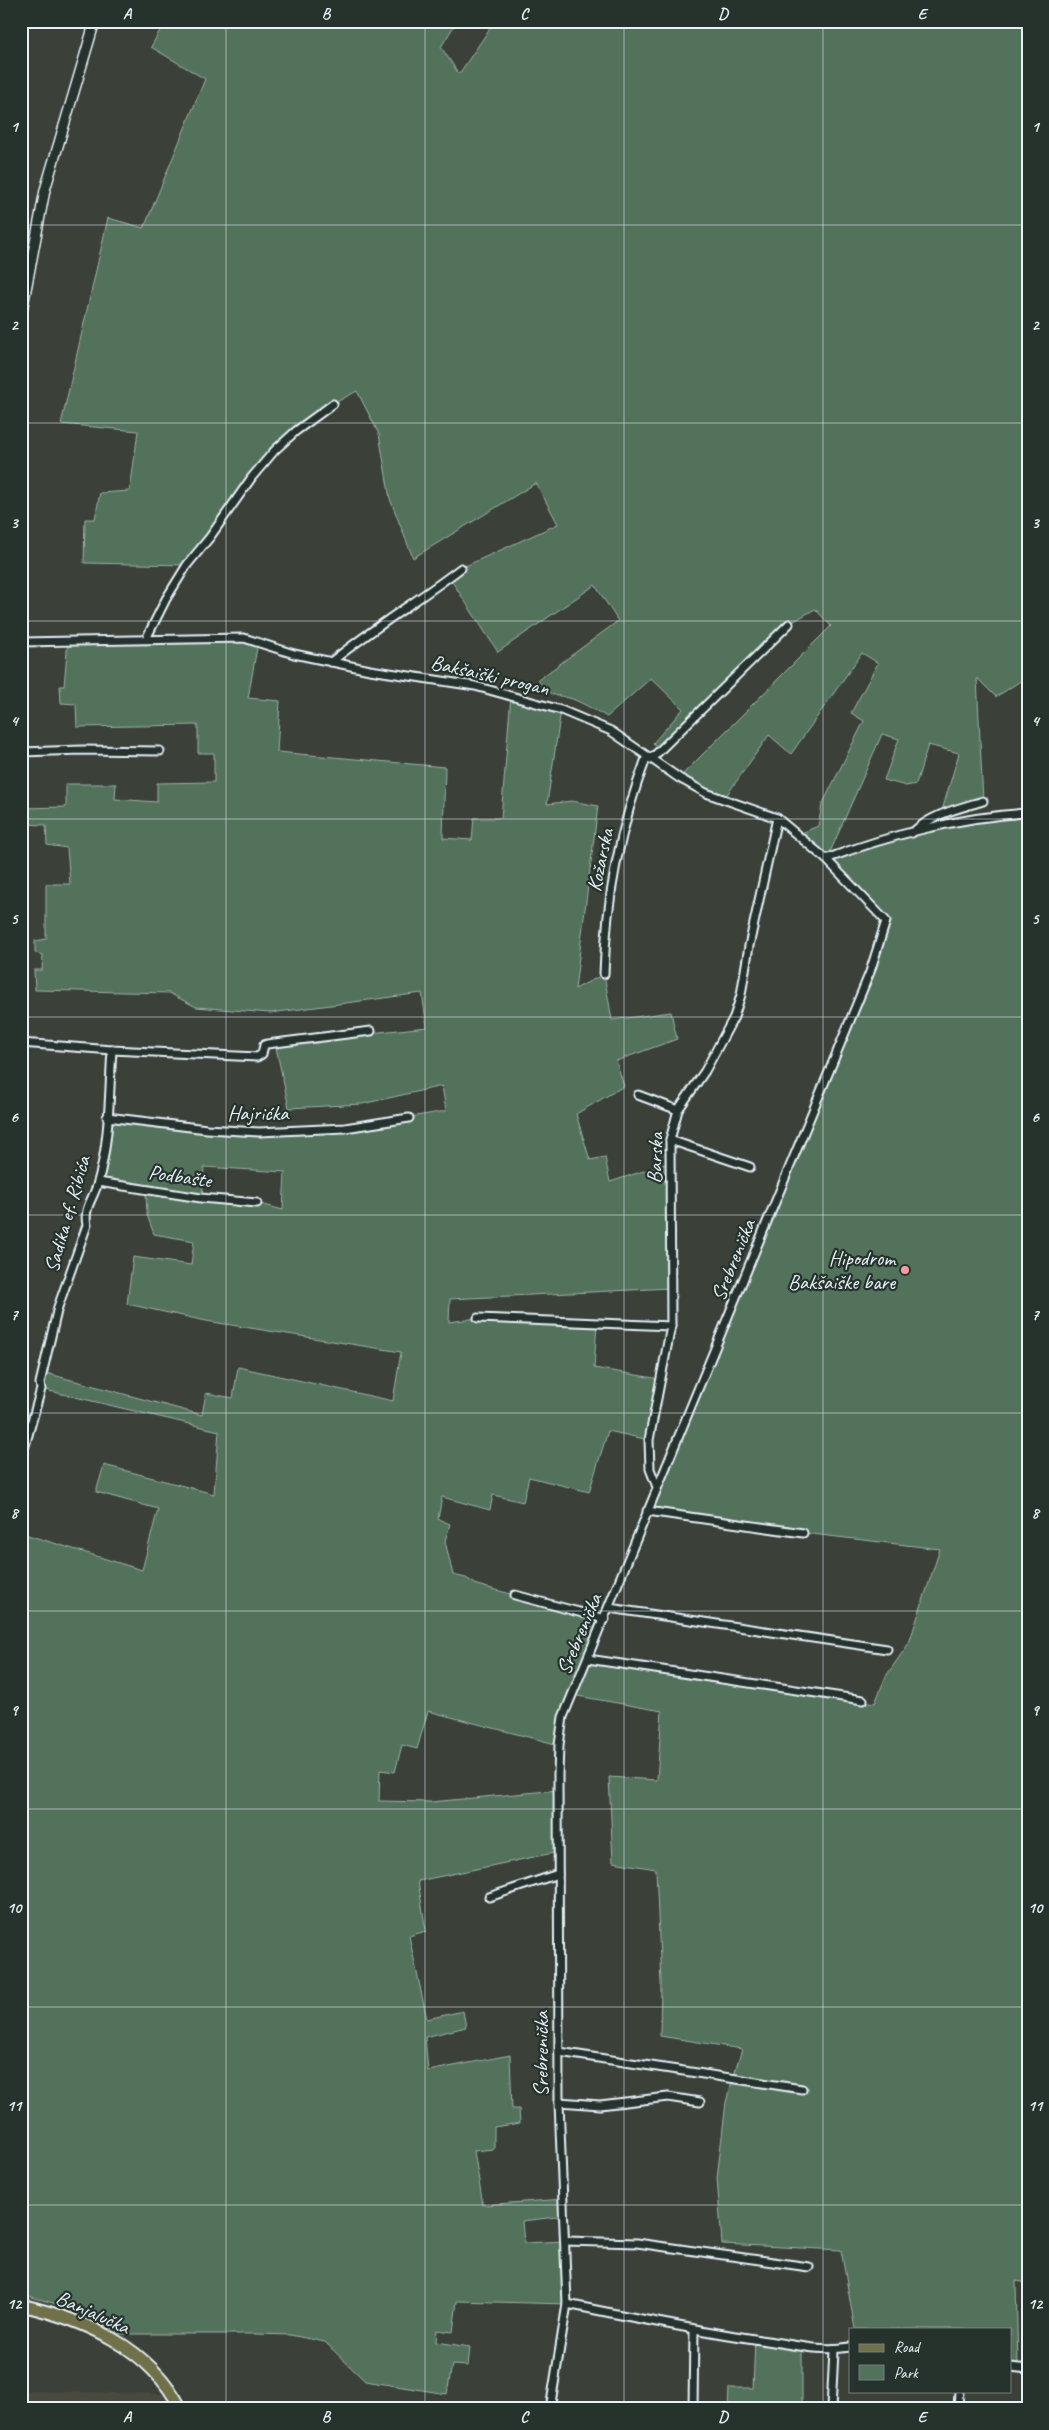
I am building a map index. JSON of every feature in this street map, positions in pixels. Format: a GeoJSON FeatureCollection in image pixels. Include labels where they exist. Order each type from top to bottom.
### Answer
{"type":"FeatureCollection","features":[{"type":"Feature","properties":{"kind":"main road","name":"Banjalučka"},"geometry":{"type":"LineString","coordinates":[[21,2305],[83,2323],[136,2353],[173,2394],[181,2409]]}},
{"type":"Feature","properties":{"kind":"street"},"geometry":{"type":"LineString","coordinates":[[21,316],[45,190],[80,65],[95,21]]}},
{"type":"Feature","properties":{"kind":"street"},"geometry":{"type":"LineString","coordinates":[[146,638],[166,599],[187,565],[210,538],[252,478],[275,450],[296,431],[333,404]]}},
{"type":"Feature","properties":{"kind":"street"},"geometry":{"type":"LineString","coordinates":[[331,662],[372,629],[430,592],[462,568]]}},
{"type":"Feature","properties":{"kind":"street"},"geometry":{"type":"LineString","coordinates":[[649,758],[789,624]]}},
{"type":"Feature","properties":{"kind":"street","name":"Bakšaiški progan"},"geometry":{"type":"LineString","coordinates":[[21,642],[146,638],[244,638],[294,654],[475,686],[561,710],[610,731],[649,758],[706,793],[777,818],[826,859],[886,921]]}},
{"type":"Feature","properties":{"kind":"street"},"geometry":{"type":"LineString","coordinates":[[21,752],[82,750],[160,751]]}},
{"type":"Feature","properties":{"kind":"street","name":"Kožarska"},"geometry":{"type":"LineString","coordinates":[[604,974],[610,893],[631,798],[649,758]]}},
{"type":"Feature","properties":{"kind":"street"},"geometry":{"type":"LineString","coordinates":[[912,833],[924,822],[940,814],[983,800]]}},
{"type":"Feature","properties":{"kind":"street"},"geometry":{"type":"LineString","coordinates":[[826,859],[877,841],[912,833],[981,818],[1028,813]]}},
{"type":"Feature","properties":{"kind":"street","name":"Barska"},"geometry":{"type":"LineString","coordinates":[[657,1487],[650,1469],[649,1440],[672,1326],[670,1140],[678,1110],[713,1057],[734,1017],[741,995],[749,946],[777,818]]}},
{"type":"Feature","properties":{"kind":"street","name":"Srebrenička"},"geometry":{"type":"LineString","coordinates":[[550,2409],[567,2304],[558,2102],[559,1745],[563,1717],[870,972],[886,921]]}},
{"type":"Feature","properties":{"kind":"street"},"geometry":{"type":"LineString","coordinates":[[21,1043],[112,1050],[257,1057],[262,1054],[266,1044],[371,1031]]}},
{"type":"Feature","properties":{"kind":"street","name":"Sadika ef. Ribića"},"geometry":{"type":"LineString","coordinates":[[21,1460],[41,1389],[40,1383],[58,1307],[87,1225],[84,1215],[98,1182],[107,1117],[112,1050]]}},
{"type":"Feature","properties":{"kind":"street"},"geometry":{"type":"LineString","coordinates":[[638,1094],[678,1110]]}},
{"type":"Feature","properties":{"kind":"street","name":"Hajrićka"},"geometry":{"type":"LineString","coordinates":[[107,1117],[231,1132],[345,1128],[409,1118]]}},
{"type":"Feature","properties":{"kind":"street"},"geometry":{"type":"LineString","coordinates":[[670,1140],[750,1167]]}},
{"type":"Feature","properties":{"kind":"street","name":"Podbašte"},"geometry":{"type":"LineString","coordinates":[[98,1182],[201,1198],[257,1203]]}},
{"type":"Feature","properties":{"kind":"street"},"geometry":{"type":"LineString","coordinates":[[478,1318],[672,1326]]}},
{"type":"Feature","properties":{"kind":"street"},"geometry":{"type":"LineString","coordinates":[[647,1511],[803,1533]]}},
{"type":"Feature","properties":{"kind":"street"},"geometry":{"type":"LineString","coordinates":[[515,1595],[605,1619]]}},
{"type":"Feature","properties":{"kind":"street"},"geometry":{"type":"LineString","coordinates":[[609,1608],[887,1649]]}},
{"type":"Feature","properties":{"kind":"street"},"geometry":{"type":"LineString","coordinates":[[588,1660],[862,1700]]}},
{"type":"Feature","properties":{"kind":"street"},"geometry":{"type":"LineString","coordinates":[[490,1897],[558,1874]]}},
{"type":"Feature","properties":{"kind":"street"},"geometry":{"type":"LineString","coordinates":[[559,2052],[802,2089]]}},
{"type":"Feature","properties":{"kind":"street"},"geometry":{"type":"LineString","coordinates":[[558,2102],[600,2105],[668,2096],[700,2102]]}},
{"type":"Feature","properties":{"kind":"street"},"geometry":{"type":"LineString","coordinates":[[565,2241],[638,2243],[808,2267]]}},
{"type":"Feature","properties":{"kind":"street"},"geometry":{"type":"LineString","coordinates":[[567,2304],[694,2330],[834,2351],[849,2347]]}},
{"type":"Feature","properties":{"kind":"street"},"geometry":{"type":"LineString","coordinates":[[693,2409],[694,2330]]}},
{"type":"Feature","properties":{"kind":"street"},"geometry":{"type":"LineString","coordinates":[[831,2409],[834,2351]]}},
{"type":"Feature","properties":{"kind":"street"},"geometry":{"type":"LineString","coordinates":[[1012,2367],[1028,2369]]}},
{"type":"Feature","properties":{"kind":"street"},"geometry":{"type":"LineString","coordinates":[[958,2392],[958,2409]]}},
{"type":"Feature","properties":{"kind":"shaded area"},"geometry":{"type":"Polygon","coordinates":[[[21,2391],[173,2394],[181,2409],[21,2409],[21,2391]]]}},
{"type":"Feature","properties":{"kind":"green space"},"geometry":{"type":"Polygon","coordinates":[[[165,21],[457,21],[441,47],[459,74],[495,21],[1028,21],[1028,676],[996,697],[977,678],[983,801],[941,814],[959,753],[928,745],[916,784],[906,786],[884,780],[899,739],[882,734],[827,859],[848,851],[981,818],[1028,813],[1028,2283],[1016,2281],[1018,2368],[1012,2367],[1012,2328],[855,2328],[841,2250],[722,2244],[717,2178],[726,2102],[742,2049],[660,2036],[661,1983],[656,1869],[613,1862],[609,1777],[657,1780],[662,1711],[572,1695],[559,1745],[428,1711],[417,1749],[402,1745],[395,1772],[380,1770],[379,1801],[431,1802],[558,1790],[558,1852],[418,1881],[426,1931],[409,1936],[427,2019],[463,2011],[466,2027],[425,2037],[428,2071],[510,2055],[512,2109],[519,2109],[520,2123],[494,2127],[494,2149],[474,2151],[483,2205],[564,2199],[565,2216],[522,2221],[524,2243],[565,2241],[567,2304],[457,2301],[453,2332],[437,2330],[436,2342],[470,2347],[468,2366],[452,2365],[447,2394],[365,2381],[325,2342],[290,2335],[120,2334],[95,2319],[53,2303],[21,2294],[21,1592],[24,1584],[21,1583],[21,1533],[142,1570],[158,1509],[96,1492],[104,1465],[214,1494],[219,1431],[41,1389],[42,1372],[202,1415],[206,1393],[233,1398],[238,1367],[393,1401],[401,1352],[206,1321],[127,1304],[133,1257],[191,1265],[194,1241],[154,1234],[147,1215],[146,1189],[98,1182],[107,1117],[207,1129],[345,1128],[446,1111],[442,1086],[362,1104],[289,1108],[275,1043],[427,1027],[422,993],[270,1013],[196,1007],[169,993],[35,990],[34,970],[42,970],[43,955],[35,953],[35,941],[46,939],[46,884],[70,884],[67,848],[47,845],[46,825],[21,824],[21,808],[66,807],[66,784],[116,784],[115,799],[157,802],[157,783],[214,782],[214,753],[198,753],[198,725],[77,727],[76,704],[61,703],[60,686],[64,686],[68,640],[146,639],[258,642],[248,698],[280,701],[277,752],[445,767],[443,838],[472,840],[474,818],[501,818],[511,695],[561,710],[547,804],[572,801],[598,806],[575,989],[604,974],[612,1020],[671,1012],[677,1039],[616,1061],[624,1086],[576,1114],[590,1160],[605,1157],[610,1182],[671,1162],[671,1288],[450,1299],[449,1322],[478,1318],[597,1323],[594,1368],[660,1379],[649,1440],[608,1431],[589,1492],[529,1477],[523,1502],[493,1495],[490,1510],[442,1497],[438,1519],[450,1524],[445,1541],[453,1575],[466,1578],[477,1585],[605,1619],[588,1659],[875,1703],[886,1676],[909,1643],[940,1549],[803,1533],[647,1511],[811,1115],[886,922],[799,834],[818,826],[822,805],[864,721],[851,713],[878,663],[862,653],[791,754],[769,735],[724,799],[679,778],[831,626],[815,609],[789,624],[661,749],[653,743],[683,709],[651,678],[607,717],[575,700],[554,695],[547,691],[538,680],[618,621],[595,585],[498,652],[449,577],[461,568],[558,524],[536,483],[413,558],[390,499],[379,434],[357,391],[333,404],[275,450],[187,565],[84,563],[85,519],[95,519],[100,493],[130,491],[138,431],[61,424],[108,218],[144,228],[205,79],[151,47],[165,21]],[[204,1167],[202,1198],[257,1203],[283,1210],[285,1172],[204,1167]]]}},
{"type":"Feature","properties":{"kind":"green space"},"geometry":{"type":"Polygon","coordinates":[[[755,2339],[802,2347],[802,2409],[728,2409],[729,2388],[753,2388],[755,2339]]]}},
{"type":"Feature","properties":{"kind":"place","name":"Hipodrom Bakšaiške bare"},"geometry":{"type":"Point","coordinates":[905,1270]}}]}
